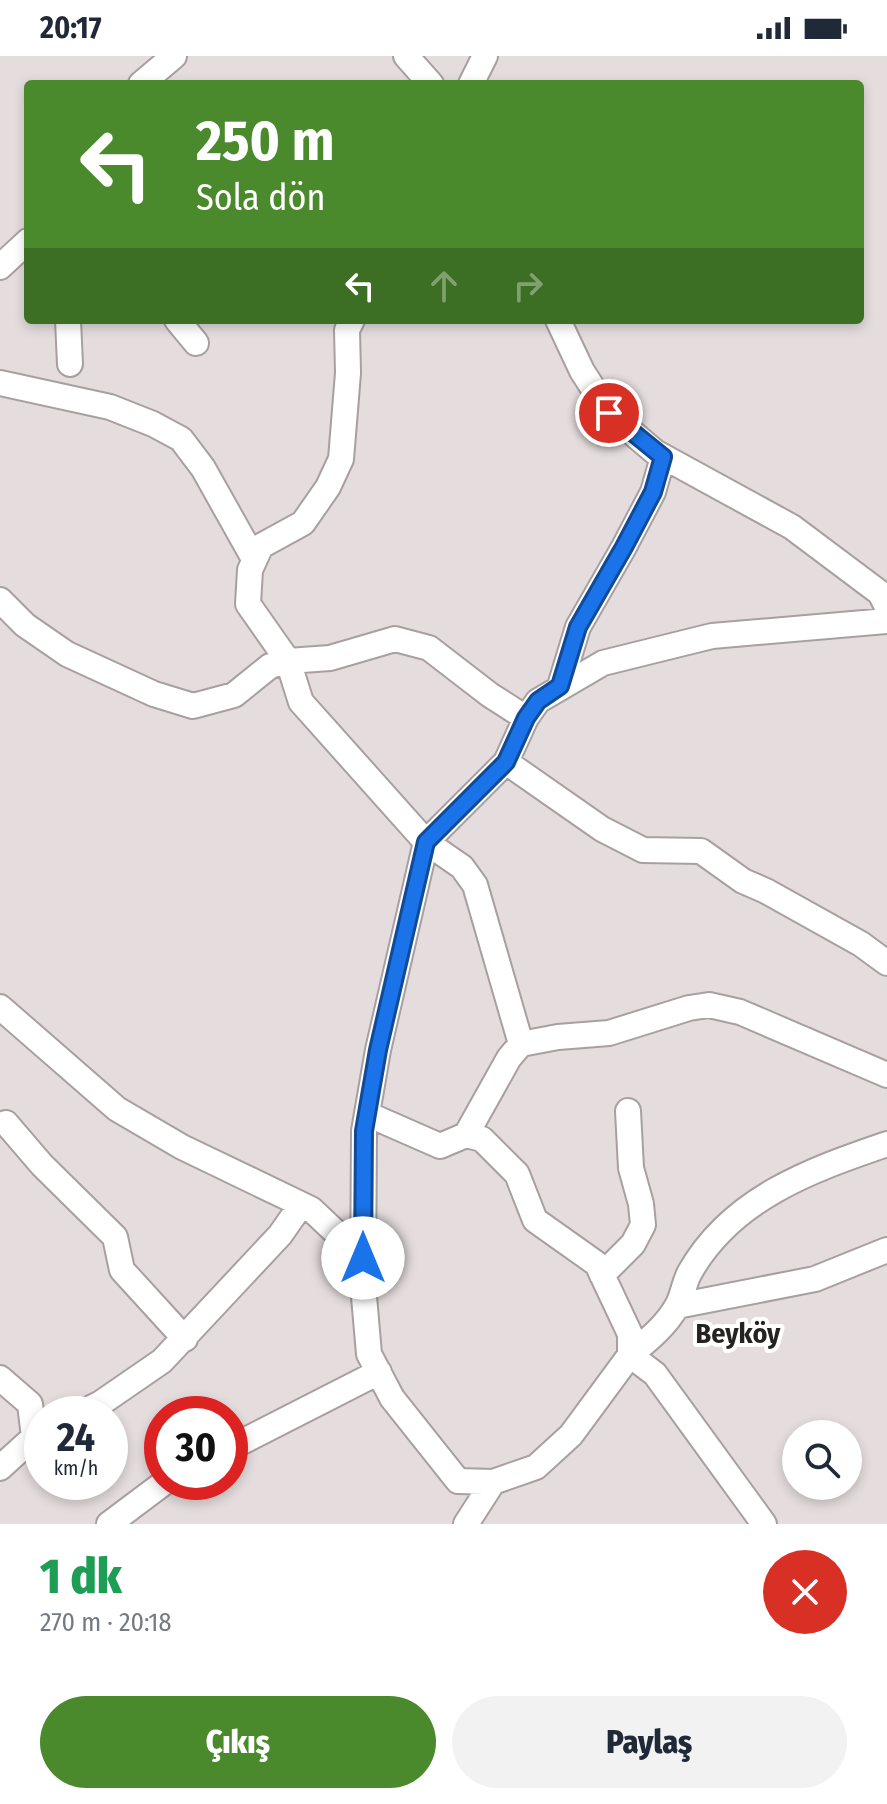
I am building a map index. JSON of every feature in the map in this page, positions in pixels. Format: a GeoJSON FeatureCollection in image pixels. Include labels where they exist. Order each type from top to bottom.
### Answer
{"type":"FeatureCollection","features":[{"type":"Feature","properties":{"kind":"street"},"geometry":{"type":"LineString","coordinates":[[146,80],[174,56]]}},
{"type":"Feature","properties":{"kind":"street"},"geometry":{"type":"LineString","coordinates":[[406,56],[427,80]]}},
{"type":"Feature","properties":{"kind":"street"},"geometry":{"type":"LineString","coordinates":[[473,80],[485,56]]}},
{"type":"Feature","properties":{"kind":"street"},"geometry":{"type":"LineString","coordinates":[[0,267],[24,245]]}},
{"type":"Feature","properties":{"kind":"street"},"geometry":{"type":"LineString","coordinates":[[68,324],[70,364]]}},
{"type":"Feature","properties":{"kind":"street"},"geometry":{"type":"LineString","coordinates":[[180,324],[196,343]]}},
{"type":"Feature","properties":{"kind":"street"},"geometry":{"type":"LineString","coordinates":[[350,324],[347,330],[348,373],[341,459],[328,487],[303,523],[261,546],[250,570],[248,604],[288,661],[301,702],[426,842],[462,867],[475,885],[521,1044]]}},
{"type":"Feature","properties":{"kind":"street"},"geometry":{"type":"LineString","coordinates":[[560,324],[582,371],[609,413],[663,457],[792,527],[880,593],[887,607]]}},
{"type":"Feature","properties":{"kind":"street"},"geometry":{"type":"LineString","coordinates":[[0,383],[110,407],[181,439],[203,468],[254,559]]}},
{"type":"Feature","properties":{"kind":"street"},"geometry":{"type":"LineString","coordinates":[[560,686],[578,627],[653,492],[663,457]]}},
{"type":"Feature","properties":{"kind":"street"},"geometry":{"type":"LineString","coordinates":[[0,600],[25,625],[67,654],[154,694],[193,706],[234,695],[270,666],[288,661],[330,658],[395,639],[429,648],[490,695],[526,718]]}},
{"type":"Feature","properties":{"kind":"street"},"geometry":{"type":"LineString","coordinates":[[887,621],[712,636],[603,663],[538,701],[526,718],[506,762],[426,842],[378,1050],[364,1131],[363,1258],[369,1354],[392,1398],[458,1481],[493,1482],[536,1467],[571,1435],[630,1355],[653,1336],[677,1306],[689,1273],[710,1244],[742,1210],[776,1188],[837,1161],[887,1144]]}},
{"type":"Feature","properties":{"kind":"street"},"geometry":{"type":"LineString","coordinates":[[506,762],[602,829],[643,850],[701,851],[743,881],[861,944],[887,963]]}},
{"type":"Feature","properties":{"kind":"street"},"geometry":{"type":"LineString","coordinates":[[466,1135],[509,1058],[521,1044],[609,1033],[689,1008],[709,1005],[740,1012],[887,1075]]}},
{"type":"Feature","properties":{"kind":"street"},"geometry":{"type":"LineString","coordinates":[[0,1007],[117,1109],[182,1147],[311,1209],[363,1258]]}},
{"type":"Feature","properties":{"kind":"street"},"geometry":{"type":"LineString","coordinates":[[602,1275],[633,1244],[643,1225],[631,1168],[628,1111]]}},
{"type":"Feature","properties":{"kind":"street"},"geometry":{"type":"LineString","coordinates":[[367,1114],[440,1146],[466,1135],[482,1139],[517,1174],[535,1220],[597,1264],[630,1334],[630,1355]]}},
{"type":"Feature","properties":{"kind":"street"},"geometry":{"type":"LineString","coordinates":[[6,1123],[42,1165],[115,1237],[122,1270],[185,1339]]}},
{"type":"Feature","properties":{"kind":"street"},"geometry":{"type":"LineString","coordinates":[[111,1396],[162,1361],[185,1339],[280,1235],[301,1205]]}},
{"type":"Feature","properties":{"kind":"street"},"geometry":{"type":"LineString","coordinates":[[677,1306],[815,1279],[887,1250]]}},
{"type":"Feature","properties":{"kind":"street"},"geometry":{"type":"LineString","coordinates":[[630,1355],[655,1374],[764,1524]]}},
{"type":"Feature","properties":{"kind":"street"},"geometry":{"type":"LineString","coordinates":[[248,1439],[379,1372]]}},
{"type":"Feature","properties":{"kind":"street"},"geometry":{"type":"LineString","coordinates":[[0,1378],[24,1399]]}},
{"type":"Feature","properties":{"kind":"street"},"geometry":{"type":"LineString","coordinates":[[0,1468],[24,1447]]}},
{"type":"Feature","properties":{"kind":"street"},"geometry":{"type":"LineString","coordinates":[[466,1524],[493,1482]]}},
{"type":"Feature","properties":{"kind":"street"},"geometry":{"type":"LineString","coordinates":[[109,1524],[144,1498]]}},
{"type":"Feature","properties":{"kind":"district","name":"Beyköy"},"geometry":{"type":"Point","coordinates":[738,1333]}},
{"type":"Feature","properties":{"kind":"route"},"geometry":{"type":"LineString","coordinates":[[363,1258],[364,1131],[378,1050],[426,842],[506,762],[526,718],[538,701],[560,686],[578,627],[653,492],[663,457],[609,413]]}}]}
